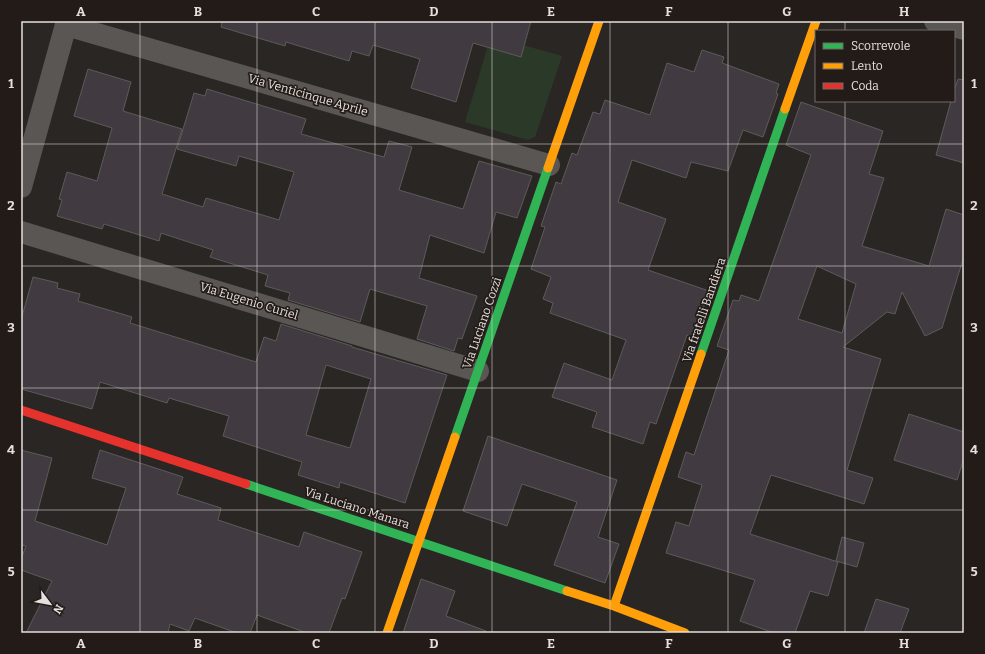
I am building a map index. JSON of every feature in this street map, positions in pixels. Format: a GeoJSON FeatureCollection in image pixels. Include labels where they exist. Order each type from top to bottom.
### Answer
{"type":"FeatureCollection","features":[{"type":"Feature","properties":{"kind":"street","name":"Via Luciano Cozzi"},"geometry":{"type":"LineString","coordinates":[[387,633],[599,21]]}},
{"type":"Feature","properties":{"kind":"street","name":"Via fratelli Bandiera"},"geometry":{"type":"LineString","coordinates":[[614,606],[816,21]]}},
{"type":"Feature","properties":{"kind":"street"},"geometry":{"type":"LineString","coordinates":[[936,21],[964,29]]}},
{"type":"Feature","properties":{"kind":"street","name":"Via Venticinque Aprile"},"geometry":{"type":"LineString","coordinates":[[67,23],[549,165]]}},
{"type":"Feature","properties":{"kind":"street"},"geometry":{"type":"LineString","coordinates":[[21,187],[67,23]]}},
{"type":"Feature","properties":{"kind":"street","name":"Via Eugenio Curiel"},"geometry":{"type":"LineString","coordinates":[[21,232],[478,371]]}},
{"type":"Feature","properties":{"kind":"street","name":"Via Luciano Manara"},"geometry":{"type":"LineString","coordinates":[[21,410],[614,606],[685,633]]}},
{"type":"Feature","properties":{"kind":"green space"},"geometry":{"type":"Polygon","coordinates":[[[491,36],[562,56],[535,137],[528,140],[465,122],[491,36]]]}},
{"type":"Feature","properties":{"kind":"building"},"geometry":{"type":"Polygon","coordinates":[[[222,21],[531,21],[521,57],[473,43],[456,102],[411,88],[420,59],[373,45],[369,56],[352,51],[349,61],[286,42],[285,46],[221,27],[222,21]]]}},
{"type":"Feature","properties":{"kind":"building"},"geometry":{"type":"Polygon","coordinates":[[[702,50],[724,57],[722,63],[779,84],[776,93],[778,94],[763,137],[743,130],[728,171],[691,162],[686,178],[632,160],[618,202],[666,219],[648,270],[709,291],[693,338],[687,335],[656,424],[650,422],[643,444],[592,427],[597,412],[552,397],[564,363],[612,380],[626,340],[550,313],[553,303],[543,299],[551,277],[531,269],[545,227],[541,226],[556,182],[561,184],[572,153],[577,155],[593,112],[600,114],[605,100],[650,115],[667,63],[694,72],[702,50]]]}},
{"type":"Feature","properties":{"kind":"building"},"geometry":{"type":"Polygon","coordinates":[[[88,69],[131,82],[123,111],[182,129],[162,194],[203,207],[206,198],[279,220],[294,172],[239,156],[236,166],[177,149],[194,93],[205,96],[207,89],[306,119],[301,134],[384,157],[389,141],[412,147],[399,190],[463,209],[479,161],[532,176],[517,218],[496,212],[484,253],[430,235],[419,278],[477,296],[462,339],[458,338],[454,351],[417,339],[427,306],[370,289],[360,322],[288,300],[290,293],[265,286],[268,275],[210,257],[213,250],[161,233],[159,241],[104,224],[102,229],[57,216],[62,200],[59,199],[67,172],[97,181],[112,128],[74,116],[88,69]]]}},
{"type":"Feature","properties":{"kind":"building"},"geometry":{"type":"Polygon","coordinates":[[[958,79],[964,80],[964,163],[936,155],[951,102],[955,102],[955,88],[958,79]]]}},
{"type":"Feature","properties":{"kind":"building"},"geometry":{"type":"Polygon","coordinates":[[[801,102],[883,131],[869,174],[884,178],[862,246],[929,266],[946,209],[964,215],[964,256],[942,328],[925,336],[902,292],[895,314],[887,312],[843,347],[881,359],[847,470],[873,478],[864,504],[771,475],[750,534],[838,562],[828,596],[810,591],[795,633],[774,633],[740,621],[755,580],[666,553],[676,522],[689,526],[702,485],[678,477],[686,452],[694,455],[729,350],[717,346],[733,300],[739,301],[741,295],[759,301],[811,155],[786,145],[801,102]],[[817,266],[798,319],[842,333],[856,284],[817,266]]]}},
{"type":"Feature","properties":{"kind":"building"},"geometry":{"type":"Polygon","coordinates":[[[33,277],[58,283],[57,288],[80,294],[78,301],[132,317],[130,323],[256,362],[264,337],[276,341],[281,324],[447,375],[405,503],[340,482],[339,488],[298,475],[302,462],[223,436],[229,416],[169,398],[167,403],[100,382],[92,409],[21,389],[21,320],[33,277]],[[326,365],[306,435],[350,448],[371,379],[326,365]]]}},
{"type":"Feature","properties":{"kind":"building"},"geometry":{"type":"Polygon","coordinates":[[[909,414],[964,432],[964,458],[957,480],[894,460],[909,414]]]}},
{"type":"Feature","properties":{"kind":"building"},"geometry":{"type":"Polygon","coordinates":[[[488,436],[617,480],[598,537],[619,544],[605,583],[554,565],[577,502],[522,484],[507,526],[463,511],[488,436]]]}},
{"type":"Feature","properties":{"kind":"building"},"geometry":{"type":"Polygon","coordinates":[[[21,450],[52,458],[35,521],[107,545],[126,488],[92,478],[100,450],[183,477],[177,494],[221,508],[218,520],[299,547],[304,532],[362,552],[345,599],[342,598],[329,633],[307,633],[257,615],[250,633],[237,633],[195,618],[189,631],[170,624],[168,633],[26,633],[52,581],[21,570],[21,559],[26,546],[21,545],[21,450]]]}},
{"type":"Feature","properties":{"kind":"building"},"geometry":{"type":"Polygon","coordinates":[[[842,537],[864,543],[857,567],[836,561],[842,537]]]}},
{"type":"Feature","properties":{"kind":"building"},"geometry":{"type":"Polygon","coordinates":[[[421,579],[455,591],[446,616],[486,631],[486,633],[403,633],[421,579]]]}},
{"type":"Feature","properties":{"kind":"building"},"geometry":{"type":"Polygon","coordinates":[[[876,599],[909,609],[900,633],[864,633],[876,599]]]}},
{"type":"Feature","properties":{"kind":"traffic: fast"},"geometry":{"type":"LineString","coordinates":[[701,354],[785,109]]}},
{"type":"Feature","properties":{"kind":"traffic: fast"},"geometry":{"type":"LineString","coordinates":[[455,437],[548,168]]}},
{"type":"Feature","properties":{"kind":"traffic: fast"},"geometry":{"type":"LineString","coordinates":[[246,484],[567,591]]}},
{"type":"Feature","properties":{"kind":"traffic: slow"},"geometry":{"type":"LineString","coordinates":[[548,168],[599,21]]}},
{"type":"Feature","properties":{"kind":"traffic: slow"},"geometry":{"type":"LineString","coordinates":[[785,109],[816,21]]}},
{"type":"Feature","properties":{"kind":"traffic: slow"},"geometry":{"type":"LineString","coordinates":[[614,606],[701,354]]}},
{"type":"Feature","properties":{"kind":"traffic: slow"},"geometry":{"type":"LineString","coordinates":[[387,633],[455,437]]}},
{"type":"Feature","properties":{"kind":"traffic: slow"},"geometry":{"type":"LineString","coordinates":[[567,591],[614,606],[685,633]]}},
{"type":"Feature","properties":{"kind":"traffic: jam"},"geometry":{"type":"LineString","coordinates":[[21,410],[246,484]]}}]}
